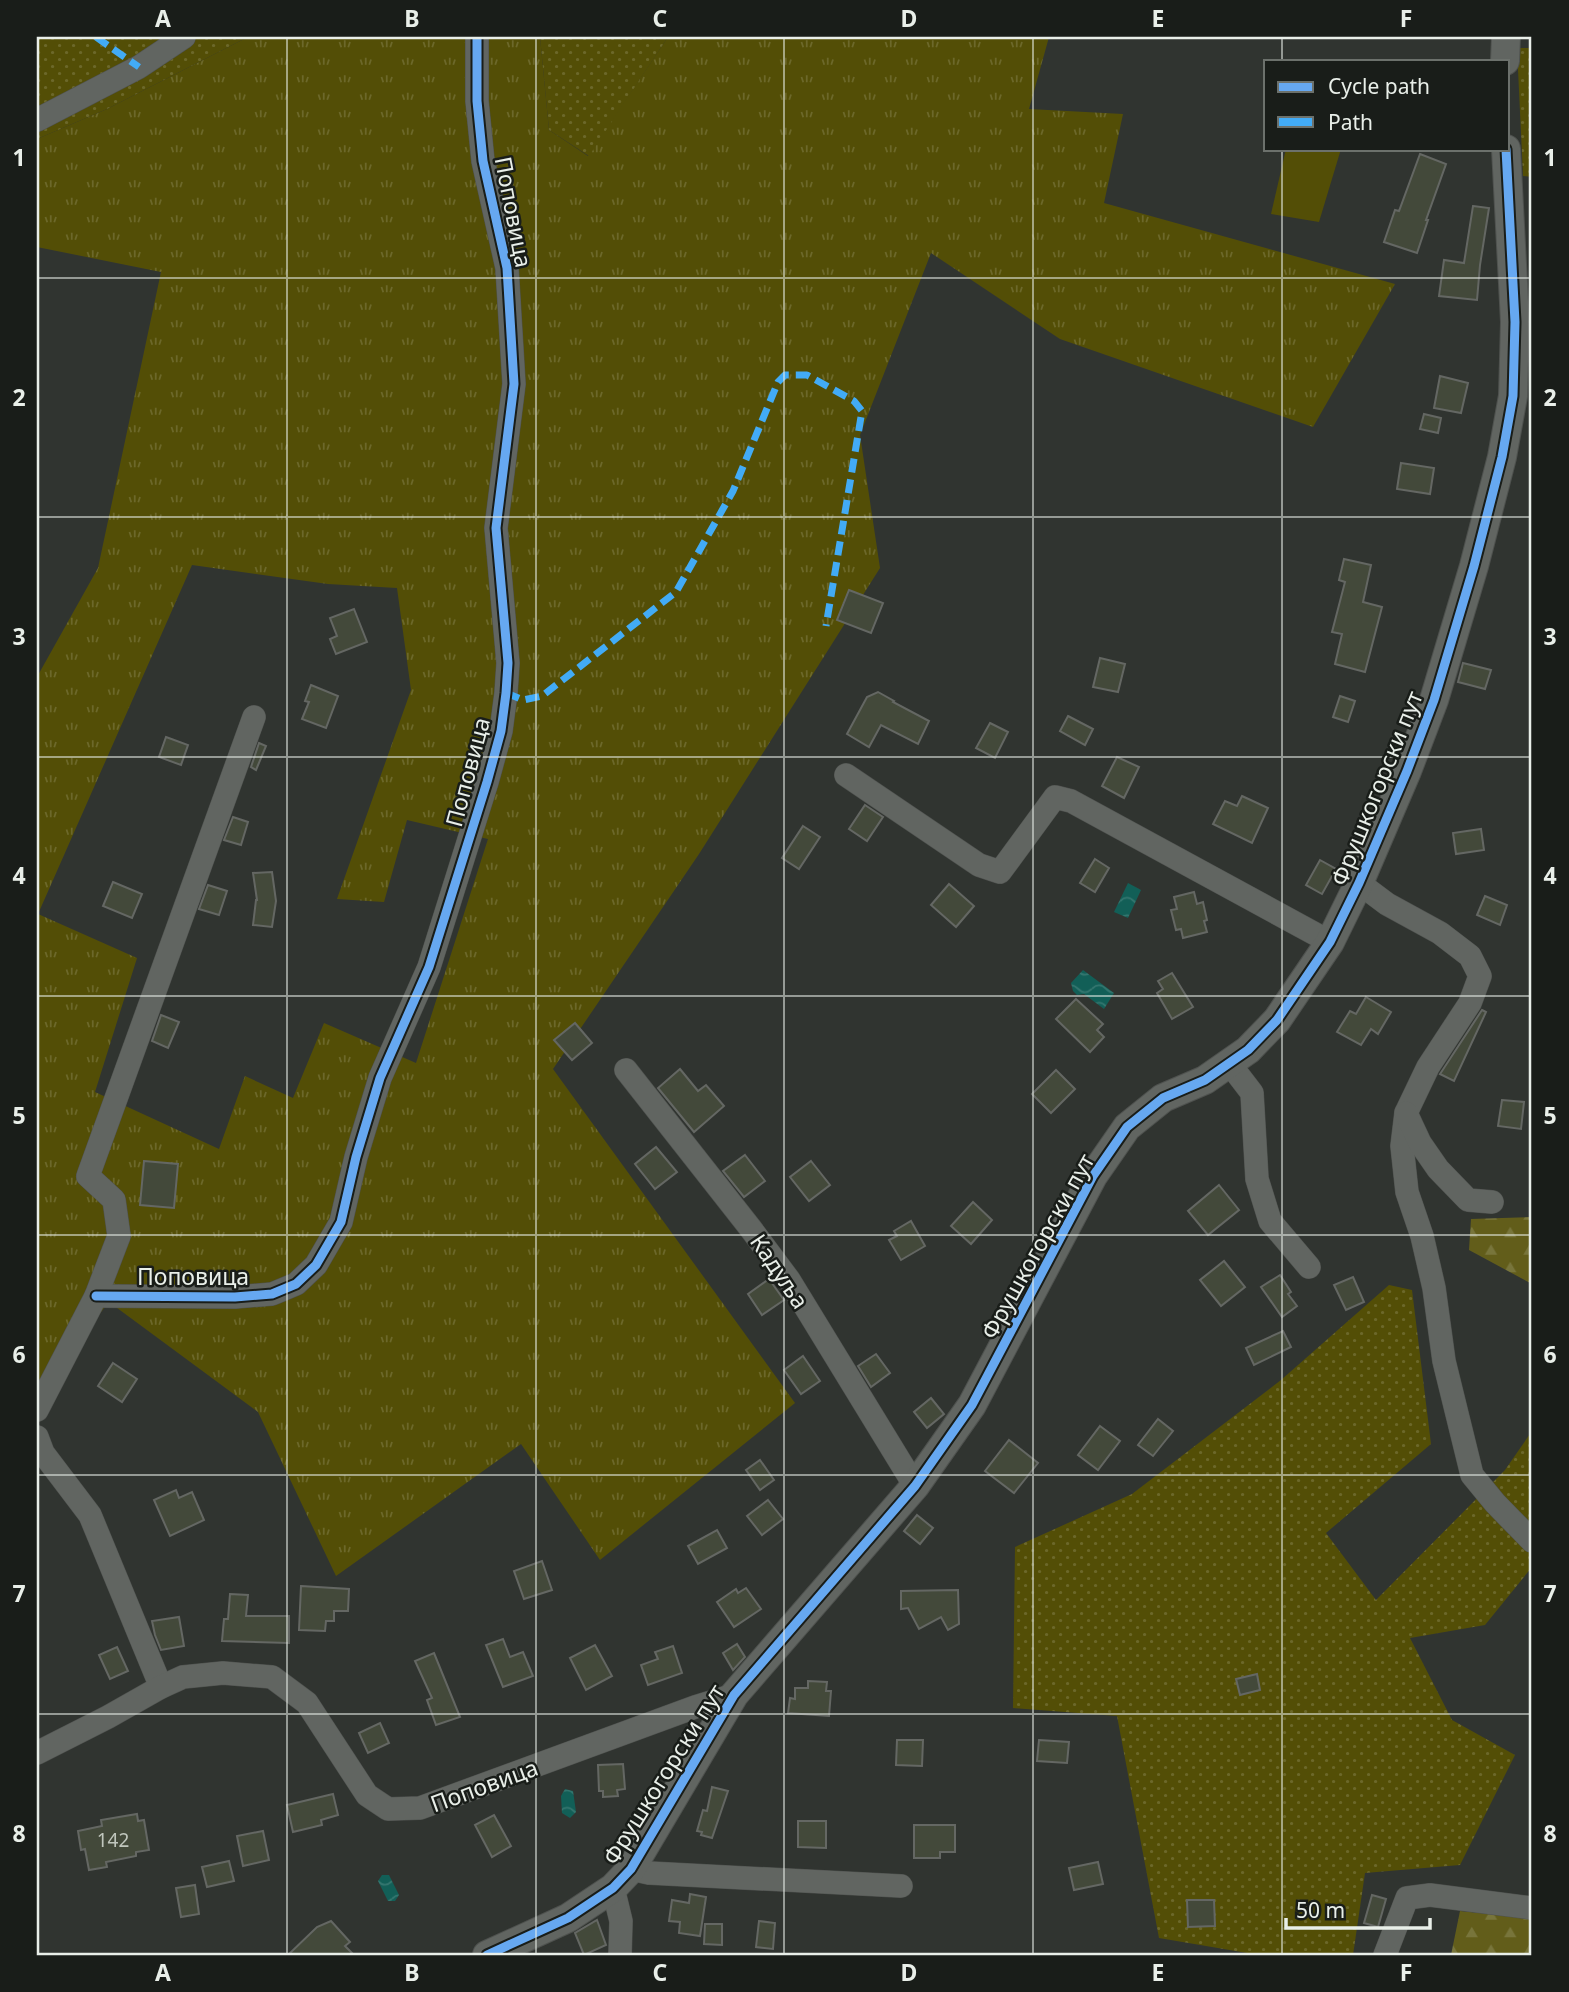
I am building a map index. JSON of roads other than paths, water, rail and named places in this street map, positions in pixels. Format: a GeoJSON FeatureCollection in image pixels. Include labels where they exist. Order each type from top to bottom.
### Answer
{"type":"FeatureCollection","features":[{"type":"Feature","properties":{"kind":"street"},"geometry":{"type":"LineString","coordinates":[[37,120],[139,67],[184,37]]}},
{"type":"Feature","properties":{"kind":"street","name":"Поповица"},"geometry":{"type":"LineString","coordinates":[[96,1296],[235,1297],[272,1294],[296,1284],[316,1265],[341,1222],[356,1157],[380,1078],[429,967],[487,782],[501,731],[508,663],[496,528],[514,384],[508,268],[483,161],[477,101],[477,37]]}},
{"type":"Feature","properties":{"kind":"street"},"geometry":{"type":"LineString","coordinates":[[1505,60],[1506,37]]}},
{"type":"Feature","properties":{"kind":"street","name":"Фрушкогорски пут"},"geometry":{"type":"LineString","coordinates":[[487,1955],[568,1918],[622,1879],[734,1695],[915,1486],[972,1405],[1093,1176],[1127,1127],[1163,1098],[1205,1080],[1248,1050],[1277,1020],[1329,942],[1359,883],[1434,700],[1474,566],[1502,457],[1513,396],[1515,322],[1506,150]]}},
{"type":"Feature","properties":{"kind":"street","name":"Поповица"},"geometry":{"type":"LineString","coordinates":[[37,1410],[96,1296],[119,1236],[114,1200],[88,1176],[254,717]]}},
{"type":"Feature","properties":{"kind":"street"},"geometry":{"type":"LineString","coordinates":[[846,775],[979,865],[999,872],[1055,797],[1071,801],[1329,942]]}},
{"type":"Feature","properties":{"kind":"street"},"geometry":{"type":"LineString","coordinates":[[1359,883],[1387,904],[1440,933],[1470,956],[1480,976],[1470,1003],[1428,1067],[1406,1113],[1402,1146],[1407,1192],[1422,1236],[1434,1288],[1444,1362],[1472,1475],[1532,1541]]}},
{"type":"Feature","properties":{"kind":"street"},"geometry":{"type":"LineString","coordinates":[[1229,1063],[1252,1093],[1257,1179],[1270,1221],[1309,1267]]}},
{"type":"Feature","properties":{"kind":"street","name":"Кадуља"},"geometry":{"type":"LineString","coordinates":[[626,1070],[789,1280],[915,1486]]}},
{"type":"Feature","properties":{"kind":"street"},"geometry":{"type":"LineString","coordinates":[[1406,1113],[1420,1143],[1453,1185],[1468,1200],[1493,1202]]}},
{"type":"Feature","properties":{"kind":"street"},"geometry":{"type":"LineString","coordinates":[[37,1437],[43,1453],[90,1515],[161,1687]]}},
{"type":"Feature","properties":{"kind":"street","name":"Поповица"},"geometry":{"type":"LineString","coordinates":[[37,1753],[183,1677],[223,1673],[272,1676],[307,1703],[367,1795],[388,1809],[420,1808],[734,1695]]}},
{"type":"Feature","properties":{"kind":"street"},"geometry":{"type":"LineString","coordinates":[[620,1955],[622,1879],[649,1873],[901,1886]]}},
{"type":"Feature","properties":{"kind":"street"},"geometry":{"type":"LineString","coordinates":[[1384,1955],[1407,1898],[1430,1895],[1532,1909]]}},
{"type":"Feature","properties":{"kind":"water"},"geometry":{"type":"Polygon","coordinates":[[[1128,883],[1141,890],[1128,918],[1114,912],[1128,883]]]}},
{"type":"Feature","properties":{"kind":"water"},"geometry":{"type":"Polygon","coordinates":[[[1083,970],[1114,993],[1104,1009],[1084,994],[1077,995],[1073,991],[1071,983],[1083,970]]]}},
{"type":"Feature","properties":{"kind":"water"},"geometry":{"type":"Polygon","coordinates":[[[565,1789],[573,1791],[576,1812],[570,1818],[562,1813],[561,1796],[565,1789]]]}},
{"type":"Feature","properties":{"kind":"water"},"geometry":{"type":"Polygon","coordinates":[[[382,1875],[389,1875],[399,1895],[395,1901],[388,1901],[378,1881],[382,1875]]]}}]}
